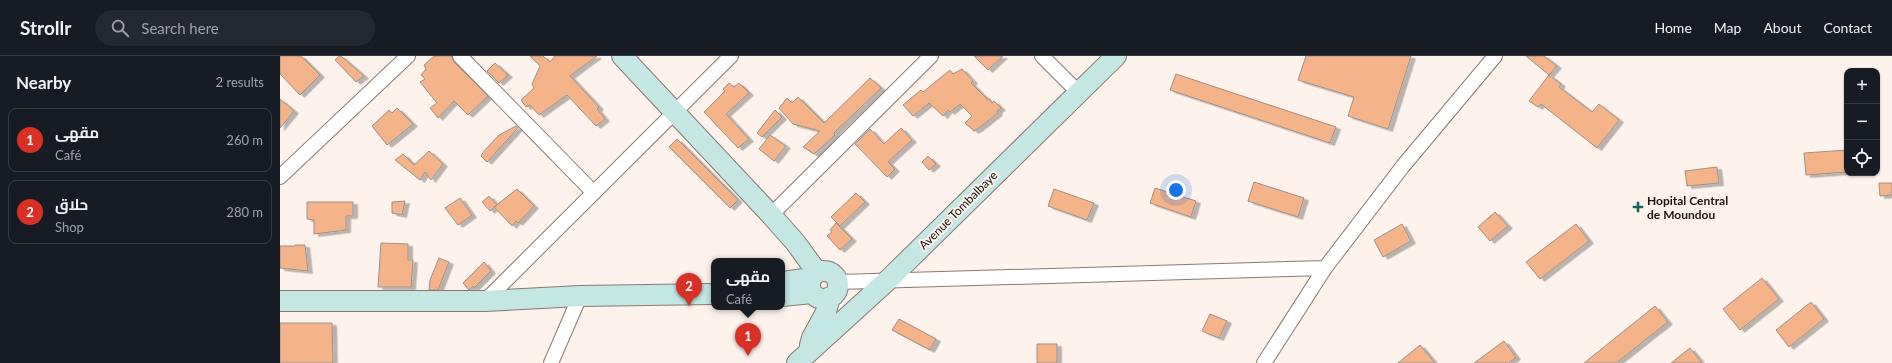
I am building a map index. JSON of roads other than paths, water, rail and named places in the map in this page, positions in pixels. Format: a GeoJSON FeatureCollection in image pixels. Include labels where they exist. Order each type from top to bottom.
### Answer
{"type":"FeatureCollection","features":[{"type":"Feature","properties":{"kind":"street"},"geometry":{"type":"LineString","coordinates":[[280,176],[408,56]]}},
{"type":"Feature","properties":{"kind":"street"},"geometry":{"type":"LineString","coordinates":[[460,56],[594,193]]}},
{"type":"Feature","properties":{"kind":"street"},"geometry":{"type":"LineString","coordinates":[[622,56],[675,111],[795,242],[821,286],[826,312],[806,351]]}},
{"type":"Feature","properties":{"kind":"street"},"geometry":{"type":"LineString","coordinates":[[485,301],[731,56]]}},
{"type":"Feature","properties":{"kind":"street"},"geometry":{"type":"LineString","coordinates":[[771,215],[932,56]]}},
{"type":"Feature","properties":{"kind":"street"},"geometry":{"type":"LineString","coordinates":[[1042,56],[1078,92]]}},
{"type":"Feature","properties":{"kind":"street","name":"Avenue Tombalbaye"},"geometry":{"type":"LineString","coordinates":[[806,351],[888,280],[1116,56]]}},
{"type":"Feature","properties":{"kind":"street"},"geometry":{"type":"LineString","coordinates":[[1264,363],[1325,268],[1403,166],[1496,56]]}},
{"type":"Feature","properties":{"kind":"street"},"geometry":{"type":"LineString","coordinates":[[785,295],[821,286],[888,280],[1325,268]]}},
{"type":"Feature","properties":{"kind":"street"},"geometry":{"type":"LineString","coordinates":[[785,282],[821,286]]}},
{"type":"Feature","properties":{"kind":"street"},"geometry":{"type":"LineString","coordinates":[[280,301],[485,301],[580,296],[711,294]]}},
{"type":"Feature","properties":{"kind":"street"},"geometry":{"type":"LineString","coordinates":[[551,363],[580,296]]}},
{"type":"Feature","properties":{"kind":"place","name":"Hopital Central de Moundou"},"geometry":{"type":"Point","coordinates":[1638,207]}},
{"type":"Feature","properties":{"kind":"place","name":"حلاق"},"geometry":{"type":"Point","coordinates":[689,306]}},
{"type":"Feature","properties":{"kind":"place","name":"مقهى"},"geometry":{"type":"Point","coordinates":[748,356]}}]}
